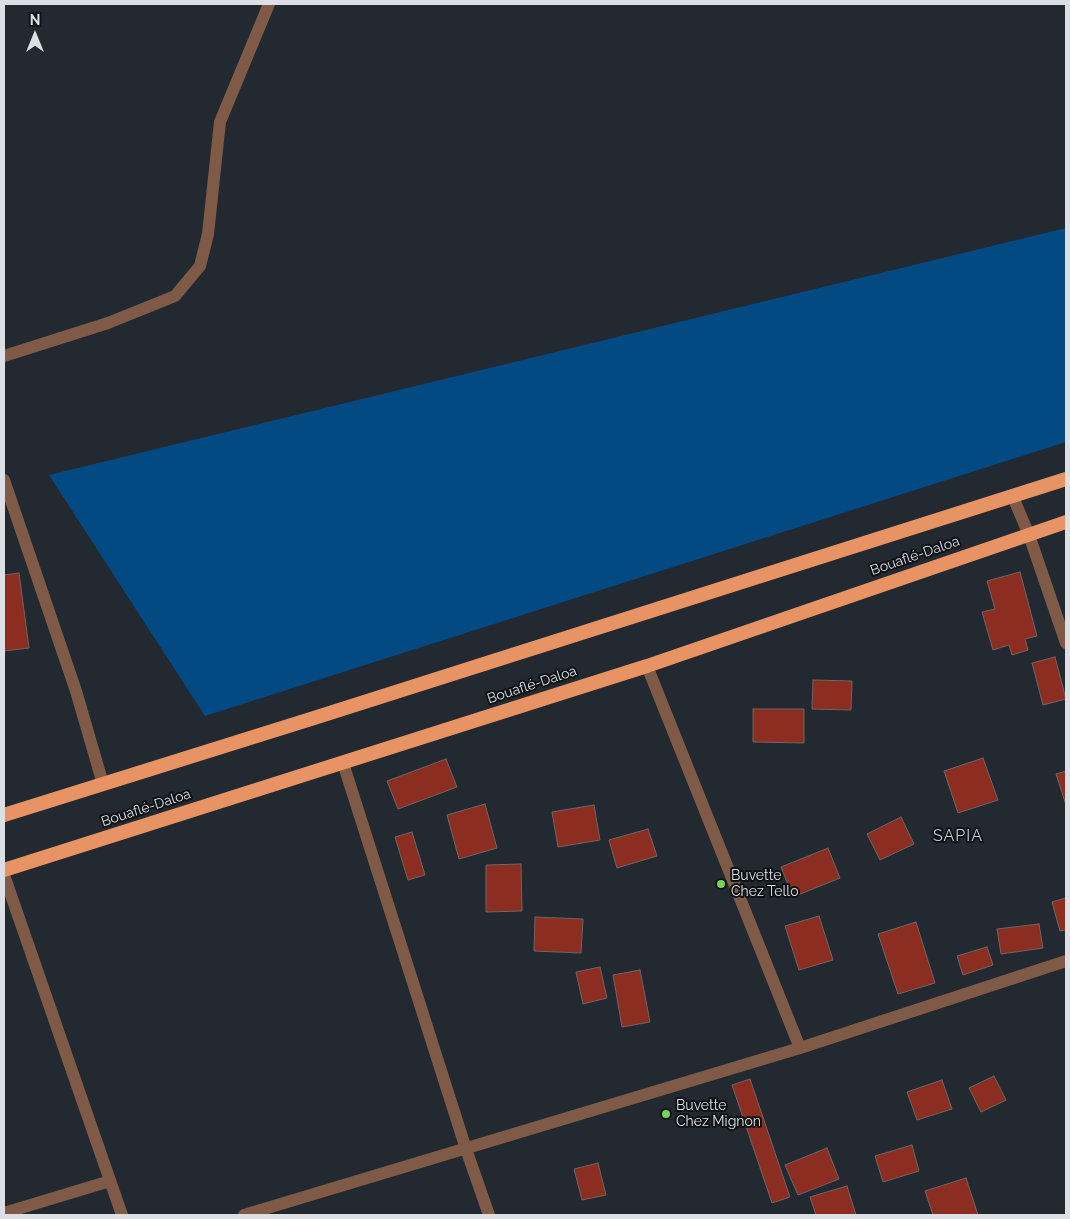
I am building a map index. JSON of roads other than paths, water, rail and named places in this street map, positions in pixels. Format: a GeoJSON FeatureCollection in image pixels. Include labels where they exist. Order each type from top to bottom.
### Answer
{"type":"FeatureCollection","features":[{"type":"Feature","properties":{"kind":"highway","name":"Bouaflé-Daloa"},"geometry":{"type":"LineString","coordinates":[[4,815],[1066,479]]}},
{"type":"Feature","properties":{"kind":"highway","name":"Bouaflé-Daloa"},"geometry":{"type":"LineString","coordinates":[[4,870],[647,666],[1066,522]]}},
{"type":"Feature","properties":{"kind":"street"},"geometry":{"type":"LineString","coordinates":[[4,356],[108,323],[175,296],[200,266],[208,234],[220,122],[269,4]]}},
{"type":"Feature","properties":{"kind":"street"},"geometry":{"type":"LineString","coordinates":[[4,480],[76,692],[103,784]]}},
{"type":"Feature","properties":{"kind":"street"},"geometry":{"type":"LineString","coordinates":[[1013,497],[1029,535],[1066,643]]}},
{"type":"Feature","properties":{"kind":"street"},"geometry":{"type":"LineString","coordinates":[[647,666],[800,1048]]}},
{"type":"Feature","properties":{"kind":"street"},"geometry":{"type":"LineString","coordinates":[[343,763],[466,1149],[489,1215]]}},
{"type":"Feature","properties":{"kind":"street"},"geometry":{"type":"LineString","coordinates":[[4,875],[122,1215]]}},
{"type":"Feature","properties":{"kind":"street"},"geometry":{"type":"LineString","coordinates":[[244,1215],[800,1048],[1066,961]]}},
{"type":"Feature","properties":{"kind":"street"},"geometry":{"type":"LineString","coordinates":[[4,1213],[110,1181]]}},
{"type":"Feature","properties":{"kind":"place","name":"Buvette Chez Tello"},"geometry":{"type":"Point","coordinates":[721,884]}},
{"type":"Feature","properties":{"kind":"place","name":"Buvette Chez Mignon"},"geometry":{"type":"Point","coordinates":[666,1114]}},
{"type":"Feature","properties":{"kind":"district","name":"SAPIA"},"geometry":{"type":"Point","coordinates":[958,836]}}]}
